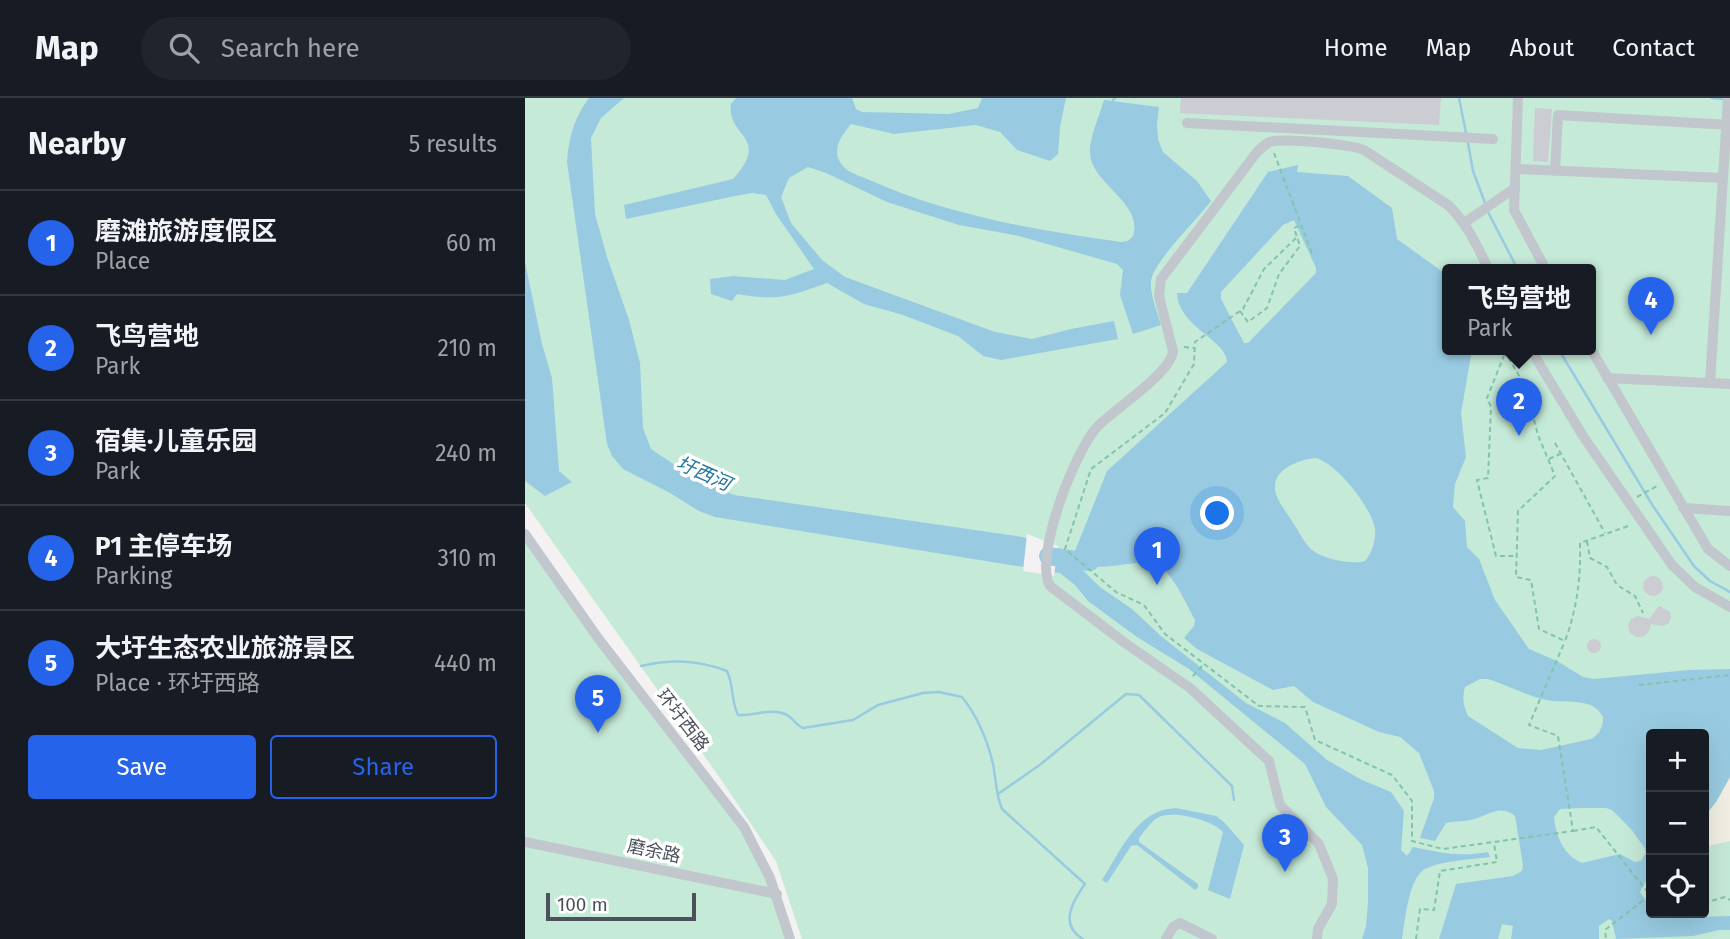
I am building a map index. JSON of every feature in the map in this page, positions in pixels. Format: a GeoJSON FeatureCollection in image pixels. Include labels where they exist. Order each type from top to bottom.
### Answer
{"type":"FeatureCollection","features":[{"type":"Feature","properties":{"kind":"street"},"geometry":{"type":"LineString","coordinates":[[1518,98],[1514,210],[1543,264]]}},
{"type":"Feature","properties":{"kind":"street"},"geometry":{"type":"LineString","coordinates":[[1710,383],[1728,102]]}},
{"type":"Feature","properties":{"kind":"street"},"geometry":{"type":"LineString","coordinates":[[1555,171],[1558,115],[1728,125]]}},
{"type":"Feature","properties":{"kind":"street"},"geometry":{"type":"LineString","coordinates":[[1264,122],[1270,142]]}},
{"type":"Feature","properties":{"kind":"street"},"geometry":{"type":"LineString","coordinates":[[1187,123],[1264,122],[1493,139]]}},
{"type":"Feature","properties":{"kind":"street"},"geometry":{"type":"LineString","coordinates":[[1314,937],[1332,904],[1333,879],[1319,844],[1280,805],[1271,764],[1265,755],[1186,685],[1050,586],[1047,575],[1049,538],[1085,442],[1098,426],[1159,374],[1172,359],[1174,351],[1159,296],[1161,279],[1257,152],[1270,142],[1348,145],[1360,149],[1468,220],[1486,264]]}},
{"type":"Feature","properties":{"kind":"street"},"geometry":{"type":"LineString","coordinates":[[1516,169],[1723,178]]}},
{"type":"Feature","properties":{"kind":"street"},"geometry":{"type":"LineString","coordinates":[[1468,220],[1515,188]]}},
{"type":"Feature","properties":{"kind":"street"},"geometry":{"type":"LineString","coordinates":[[1534,355],[1583,436],[1677,571],[1695,587],[1730,607]]}},
{"type":"Feature","properties":{"kind":"street"},"geometry":{"type":"LineString","coordinates":[[1594,355],[1707,549],[1730,566]]}},
{"type":"Feature","properties":{"kind":"street"},"geometry":{"type":"LineString","coordinates":[[1607,378],[1730,384]]}},
{"type":"Feature","properties":{"kind":"street"},"geometry":{"type":"LineString","coordinates":[[1683,508],[1730,511]]}},
{"type":"Feature","properties":{"kind":"street","name":"环圩西路"},"geometry":{"type":"LineString","coordinates":[[525,534],[598,638],[744,827],[777,894],[790,939]]}},
{"type":"Feature","properties":{"kind":"street","name":"磨余路"},"geometry":{"type":"LineString","coordinates":[[525,842],[777,894]]}},
{"type":"Feature","properties":{"kind":"street"},"geometry":{"type":"LineString","coordinates":[[1166,939],[1173,927],[1180,923],[1212,939]]}},
{"type":"Feature","properties":{"kind":"path"},"geometry":{"type":"LineString","coordinates":[[1270,142],[1313,256]]}},
{"type":"Feature","properties":{"kind":"path"},"geometry":{"type":"LineString","coordinates":[[1240,311],[1248,322],[1267,308],[1279,274],[1300,246],[1294,228],[1301,225]]}},
{"type":"Feature","properties":{"kind":"path"},"geometry":{"type":"LineString","coordinates":[[1296,238],[1264,269],[1240,311],[1195,342],[1194,363],[1165,413],[1091,469],[1065,549],[1116,592],[1144,605],[1165,634],[1259,706],[1305,707],[1315,740],[1392,775],[1412,801],[1412,841],[1443,849],[1596,827],[1646,890]]}},
{"type":"Feature","properties":{"kind":"path"},"geometry":{"type":"LineString","coordinates":[[1503,355],[1487,398],[1491,407],[1488,478],[1478,480],[1496,556],[1517,556]]}},
{"type":"Feature","properties":{"kind":"path"},"geometry":{"type":"LineString","coordinates":[[1507,355],[1524,386],[1555,476],[1518,511],[1516,577],[1531,580],[1539,629],[1565,640]]}},
{"type":"Feature","properties":{"kind":"path"},"geometry":{"type":"LineString","coordinates":[[1555,443],[1606,534]]}},
{"type":"Feature","properties":{"kind":"path"},"geometry":{"type":"LineString","coordinates":[[1548,459],[1561,453]]}},
{"type":"Feature","properties":{"kind":"path"},"geometry":{"type":"LineString","coordinates":[[1629,502],[1667,480]]}},
{"type":"Feature","properties":{"kind":"path"},"geometry":{"type":"LineString","coordinates":[[1573,831],[1558,736],[1529,725],[1573,617],[1581,570],[1580,542],[1642,521]]}},
{"type":"Feature","properties":{"kind":"path"},"geometry":{"type":"LineString","coordinates":[[1587,540],[1590,558]]}},
{"type":"Feature","properties":{"kind":"path"},"geometry":{"type":"LineString","coordinates":[[1580,558],[1590,558],[1607,567],[1617,585],[1635,596],[1643,613]]}},
{"type":"Feature","properties":{"kind":"path"},"geometry":{"type":"LineString","coordinates":[[1186,685],[1203,664]]}},
{"type":"Feature","properties":{"kind":"path"},"geometry":{"type":"LineString","coordinates":[[1639,685],[1730,675]]}},
{"type":"Feature","properties":{"kind":"path"},"geometry":{"type":"LineString","coordinates":[[1416,939],[1420,909],[1434,910],[1440,871],[1497,862],[1494,842]]}},
{"type":"Feature","properties":{"kind":"path"},"geometry":{"type":"LineString","coordinates":[[1709,902],[1725,897],[1730,900]]}},
{"type":"Feature","properties":{"kind":"path"},"geometry":{"type":"LineString","coordinates":[[1606,939],[1605,930],[1646,899]]}},
{"type":"Feature","properties":{"kind":"green space"},"geometry":{"type":"Polygon","coordinates":[[[525,98],[1730,98],[1730,939],[802,939],[776,861],[525,503],[525,98]]]}},
{"type":"Feature","properties":{"kind":"green space"},"geometry":{"type":"Polygon","coordinates":[[[525,534],[744,827],[790,939],[525,939],[525,534]]]}},
{"type":"Feature","properties":{"kind":"sand"},"geometry":{"type":"Polygon","coordinates":[[[1730,777],[1730,841],[1709,846],[1709,811],[1730,777]]]}},
{"type":"Feature","properties":{"kind":"water"},"geometry":{"type":"Polygon","coordinates":[[[589,98],[624,98],[601,118],[591,138],[595,214],[640,363],[643,428],[651,449],[694,478],[734,495],[1023,537],[1064,552],[1100,587],[1132,609],[1162,637],[1246,703],[1285,723],[1327,760],[1362,780],[1391,792],[1404,811],[1401,850],[1407,856],[1413,847],[1442,853],[1488,852],[1490,857],[1427,868],[1413,885],[1402,939],[1362,939],[1366,926],[1368,868],[1362,845],[1326,807],[1305,764],[1189,669],[1137,637],[1088,601],[1075,585],[1060,573],[715,517],[623,469],[612,456],[607,444],[567,162],[573,128],[589,98]]]}},
{"type":"Feature","properties":{"kind":"water"},"geometry":{"type":"Polygon","coordinates":[[[736,98],[852,98],[856,109],[862,112],[949,114],[978,108],[982,98],[1066,98],[1058,154],[1050,161],[1017,150],[1000,132],[976,125],[894,134],[851,124],[839,142],[838,157],[843,166],[854,174],[931,203],[1026,227],[1121,242],[1128,241],[1133,236],[1134,224],[1131,213],[1093,164],[1090,147],[1093,134],[1104,100],[1159,107],[1158,139],[1163,152],[1197,181],[1211,201],[1167,252],[1154,273],[1151,281],[1152,292],[1161,325],[1133,334],[1120,295],[1123,270],[1117,264],[1019,236],[959,225],[887,202],[808,167],[789,178],[781,197],[791,223],[822,260],[845,277],[995,332],[1032,339],[1114,321],[1118,339],[1001,360],[983,356],[958,336],[903,315],[864,304],[827,283],[773,297],[737,294],[732,301],[711,294],[710,279],[733,276],[785,280],[814,269],[766,195],[740,195],[626,219],[624,205],[733,179],[744,165],[748,154],[745,138],[731,115],[731,104],[736,98]]]}},
{"type":"Feature","properties":{"kind":"water"},"geometry":{"type":"Polygon","coordinates":[[[1298,165],[1297,172],[1348,176],[1392,208],[1397,239],[1442,271],[1442,355],[1471,355],[1461,413],[1466,457],[1455,484],[1453,507],[1465,521],[1467,547],[1479,559],[1495,600],[1529,649],[1557,661],[1583,677],[1594,679],[1730,669],[1730,777],[1709,811],[1709,729],[1646,729],[1646,852],[1646,855],[1646,881],[1640,892],[1646,901],[1646,918],[1730,916],[1730,930],[1693,936],[1616,939],[1612,921],[1609,919],[1599,926],[1599,939],[1511,939],[1513,926],[1502,924],[1498,939],[1439,939],[1456,884],[1513,876],[1522,871],[1515,816],[1509,812],[1498,811],[1470,820],[1446,823],[1435,841],[1420,838],[1434,791],[1419,753],[1400,737],[1379,732],[1313,702],[1294,686],[1273,690],[1197,649],[1184,638],[1194,626],[1195,620],[1177,587],[1159,566],[1146,563],[1098,567],[1075,551],[1107,471],[1227,362],[1220,347],[1185,315],[1179,305],[1177,293],[1187,293],[1268,172],[1298,165]],[[1294,220],[1283,225],[1221,292],[1221,299],[1244,343],[1248,343],[1316,273],[1294,220]],[[1308,459],[1286,468],[1277,479],[1276,494],[1312,550],[1338,560],[1365,561],[1374,542],[1375,529],[1372,520],[1352,487],[1323,461],[1308,459]],[[1480,679],[1465,687],[1463,695],[1468,716],[1518,748],[1541,750],[1591,739],[1602,727],[1603,717],[1598,710],[1585,703],[1546,700],[1488,679],[1480,679]],[[1560,809],[1554,817],[1562,844],[1575,860],[1582,863],[1620,854],[1635,862],[1641,861],[1646,852],[1644,847],[1612,810],[1560,809]]]}},
{"type":"Feature","properties":{"kind":"water"},"geometry":{"type":"Polygon","coordinates":[[[525,262],[552,378],[559,471],[572,482],[545,496],[525,481],[525,262]]]}},
{"type":"Feature","properties":{"kind":"water"},"geometry":{"type":"Polygon","coordinates":[[[1176,808],[1216,816],[1244,845],[1230,899],[1208,890],[1223,832],[1202,820],[1183,816],[1159,817],[1146,829],[1139,842],[1198,884],[1195,890],[1137,845],[1131,846],[1107,883],[1102,880],[1123,845],[1140,824],[1162,810],[1176,808]]]}},
{"type":"Feature","properties":{"kind":"pier"},"geometry":{"type":"Polygon","coordinates":[[[1027,534],[1058,546],[1054,576],[1023,571],[1027,534]]]}},
{"type":"Feature","properties":{"kind":"building"},"geometry":{"type":"Polygon","coordinates":[[[1181,98],[1441,98],[1439,125],[1180,113],[1181,98]]]}},
{"type":"Feature","properties":{"kind":"building"},"geometry":{"type":"Polygon","coordinates":[[[1535,108],[1552,109],[1548,162],[1533,161],[1535,108]]]}},
{"type":"Feature","properties":{"kind":"building"},"geometry":{"type":"Polygon","coordinates":[[[1653,576],[1660,579],[1663,586],[1660,593],[1653,596],[1646,593],[1643,586],[1646,579],[1653,576]]]}},
{"type":"Feature","properties":{"kind":"building"},"geometry":{"type":"Polygon","coordinates":[[[1659,606],[1670,612],[1668,624],[1651,624],[1648,633],[1642,637],[1630,633],[1628,626],[1631,619],[1638,616],[1649,619],[1659,606]]]}},
{"type":"Feature","properties":{"kind":"building"},"geometry":{"type":"Polygon","coordinates":[[[1594,639],[1599,641],[1599,651],[1594,653],[1589,651],[1587,646],[1589,641],[1594,639]]]}},
{"type":"Feature","properties":{"kind":"waterway"},"geometry":{"type":"LineString","coordinates":[[1459,98],[1466,133]]}},
{"type":"Feature","properties":{"kind":"waterway"},"geometry":{"type":"LineString","coordinates":[[1712,98],[1723,99]]}},
{"type":"Feature","properties":{"kind":"waterway"},"geometry":{"type":"LineString","coordinates":[[1468,143],[1473,171],[1485,203]]}},
{"type":"Feature","properties":{"kind":"waterway"},"geometry":{"type":"LineString","coordinates":[[1487,210],[1515,264]]}},
{"type":"Feature","properties":{"kind":"waterway"},"geometry":{"type":"LineString","coordinates":[[1562,355],[1653,506],[1694,566],[1710,581],[1730,592]]}},
{"type":"Feature","properties":{"kind":"waterway","name":"圩西河"},"geometry":{"type":"LineString","coordinates":[[1048,556],[1090,562]]}},
{"type":"Feature","properties":{"kind":"waterway"},"geometry":{"type":"LineString","coordinates":[[641,666],[685,662],[727,671],[738,715],[779,712],[788,715],[803,728],[853,720],[878,705],[923,693],[939,692],[962,697],[977,720],[988,747],[1002,809],[1085,884],[1070,913],[1071,927],[1083,939]]}},
{"type":"Feature","properties":{"kind":"waterway"},"geometry":{"type":"LineString","coordinates":[[998,794],[1041,764],[1126,694],[1139,695],[1232,786],[1234,800]]}},
{"type":"Feature","properties":{"kind":"place","name":"P1 主停车场"},"geometry":{"type":"Point","coordinates":[1651,335]}},
{"type":"Feature","properties":{"kind":"place","name":"飞鸟营地"},"geometry":{"type":"Point","coordinates":[1519,436]}},
{"type":"Feature","properties":{"kind":"place","name":"磨滩旅游度假区"},"geometry":{"type":"Point","coordinates":[1157,585]}},
{"type":"Feature","properties":{"kind":"place","name":"大圩生态农业旅游景区"},"geometry":{"type":"Point","coordinates":[598,733]}},
{"type":"Feature","properties":{"kind":"place","name":"宿集·儿童乐园"},"geometry":{"type":"Point","coordinates":[1285,872]}}]}
